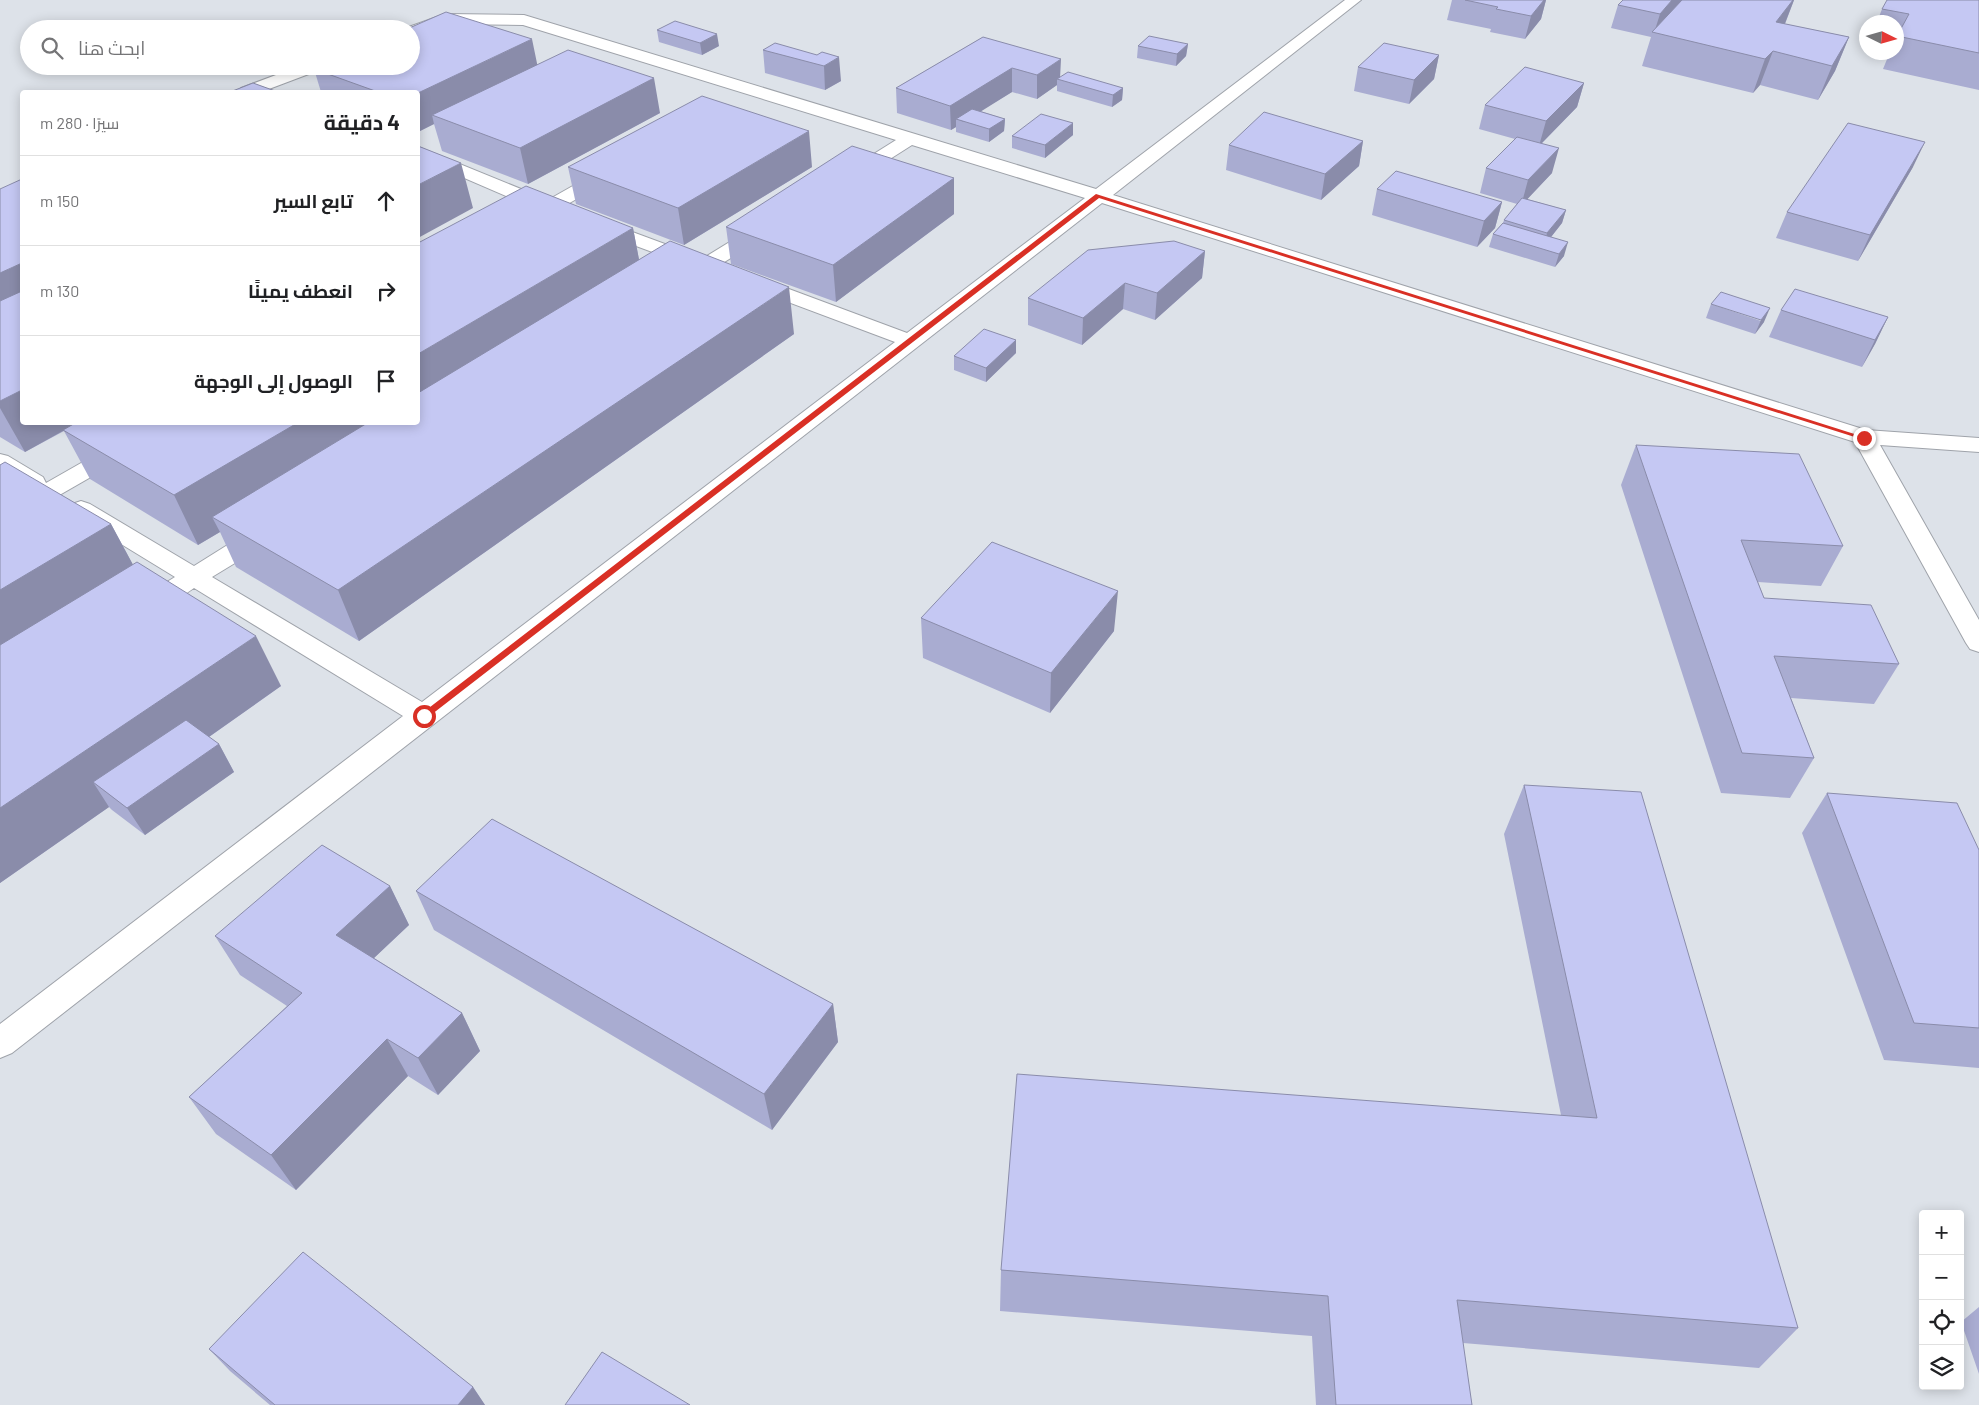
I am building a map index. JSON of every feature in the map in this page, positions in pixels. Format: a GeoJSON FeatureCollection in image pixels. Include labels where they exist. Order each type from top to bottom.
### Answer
{"type":"FeatureCollection","features":[{"type":"Feature","properties":{"kind":"street"},"geometry":{"type":"LineString","coordinates":[[0,1043],[1354,0]]}},
{"type":"Feature","properties":{"kind":"street"},"geometry":{"type":"LineString","coordinates":[[420,28],[445,18],[524,20],[1098,196],[1864,438],[1979,445]]}},
{"type":"Feature","properties":{"kind":"street"},"geometry":{"type":"LineString","coordinates":[[600,64],[627,51]]}},
{"type":"Feature","properties":{"kind":"street"},"geometry":{"type":"LineString","coordinates":[[261,90],[295,75]]}},
{"type":"Feature","properties":{"kind":"street"},"geometry":{"type":"LineString","coordinates":[[731,105],[757,91]]}},
{"type":"Feature","properties":{"kind":"street"},"geometry":{"type":"LineString","coordinates":[[420,145],[436,138]]}},
{"type":"Feature","properties":{"kind":"street"},"geometry":{"type":"LineString","coordinates":[[829,189],[912,138]]}},
{"type":"Feature","properties":{"kind":"street"},"geometry":{"type":"LineString","coordinates":[[420,153],[567,214]]}},
{"type":"Feature","properties":{"kind":"street"},"geometry":{"type":"LineString","coordinates":[[516,226],[618,168]]}},
{"type":"Feature","properties":{"kind":"street"},"geometry":{"type":"LineString","coordinates":[[671,286],[721,271],[780,220]]}},
{"type":"Feature","properties":{"kind":"street"},"geometry":{"type":"LineString","coordinates":[[586,221],[910,341]]}},
{"type":"Feature","properties":{"kind":"street"},"geometry":{"type":"LineString","coordinates":[[0,519],[165,425]]}},
{"type":"Feature","properties":{"kind":"street"},"geometry":{"type":"LineString","coordinates":[[1864,438],[1979,643]]}},
{"type":"Feature","properties":{"kind":"street"},"geometry":{"type":"LineString","coordinates":[[0,460],[424,716]]}},
{"type":"Feature","properties":{"kind":"street"},"geometry":{"type":"LineString","coordinates":[[126,619],[279,525]]}},
{"type":"Feature","properties":{"kind":"building"},"geometry":{"type":"Polygon","coordinates":[[[1465,0],[1544,0],[1531,16],[1465,0]]]}},
{"type":"Feature","properties":{"kind":"building"},"geometry":{"type":"Polygon","coordinates":[[[1623,0],[1672,0],[1660,14],[1618,5],[1623,0]]]}},
{"type":"Feature","properties":{"kind":"building"},"geometry":{"type":"Polygon","coordinates":[[[1682,0],[1793,0],[1776,22],[1849,37],[1832,66],[1773,51],[1765,59],[1652,32],[1682,0]]]}},
{"type":"Feature","properties":{"kind":"building"},"geometry":{"type":"Polygon","coordinates":[[[1887,0],[1979,0],[1979,53],[1904,37],[1904,23],[1909,14],[1882,9],[1887,0]]]}},
{"type":"Feature","properties":{"kind":"building"},"geometry":{"type":"Polygon","coordinates":[[[446,12],[532,39],[420,92],[420,90],[372,90],[331,75],[420,75],[420,23],[446,12]]]}},
{"type":"Feature","properties":{"kind":"building"},"geometry":{"type":"Polygon","coordinates":[[[675,21],[717,34],[700,43],[657,30],[675,21]]]}},
{"type":"Feature","properties":{"kind":"building"},"geometry":{"type":"Polygon","coordinates":[[[1149,36],[1188,44],[1177,54],[1138,46],[1149,36]]]}},
{"type":"Feature","properties":{"kind":"building"},"geometry":{"type":"Polygon","coordinates":[[[983,37],[1061,59],[1037,75],[1012,68],[950,106],[896,88],[983,37]]]}},
{"type":"Feature","properties":{"kind":"building"},"geometry":{"type":"Polygon","coordinates":[[[775,43],[817,55],[822,52],[839,57],[824,66],[763,50],[775,43]]]}},
{"type":"Feature","properties":{"kind":"building"},"geometry":{"type":"Polygon","coordinates":[[[1384,43],[1439,55],[1414,80],[1358,67],[1384,43]]]}},
{"type":"Feature","properties":{"kind":"building"},"geometry":{"type":"Polygon","coordinates":[[[568,50],[654,78],[520,148],[432,115],[568,50]]]}},
{"type":"Feature","properties":{"kind":"building"},"geometry":{"type":"Polygon","coordinates":[[[1525,67],[1584,83],[1546,121],[1485,105],[1525,67]]]}},
{"type":"Feature","properties":{"kind":"building"},"geometry":{"type":"Polygon","coordinates":[[[1068,72],[1123,88],[1113,95],[1057,79],[1068,72]]]}},
{"type":"Feature","properties":{"kind":"building"},"geometry":{"type":"Polygon","coordinates":[[[253,83],[272,90],[235,90],[253,83]]]}},
{"type":"Feature","properties":{"kind":"building"},"geometry":{"type":"Polygon","coordinates":[[[702,96],[809,131],[678,208],[568,167],[702,96]]]}},
{"type":"Feature","properties":{"kind":"building"},"geometry":{"type":"Polygon","coordinates":[[[972,109],[1005,119],[989,129],[956,119],[972,109]]]}},
{"type":"Feature","properties":{"kind":"building"},"geometry":{"type":"Polygon","coordinates":[[[1264,112],[1363,141],[1325,174],[1229,145],[1264,112]]]}},
{"type":"Feature","properties":{"kind":"building"},"geometry":{"type":"Polygon","coordinates":[[[1041,114],[1073,123],[1045,145],[1012,136],[1041,114]]]}},
{"type":"Feature","properties":{"kind":"building"},"geometry":{"type":"Polygon","coordinates":[[[1848,123],[1925,142],[1870,235],[1787,212],[1848,123]]]}},
{"type":"Feature","properties":{"kind":"building"},"geometry":{"type":"Polygon","coordinates":[[[1517,137],[1559,148],[1528,180],[1486,168],[1517,137]]]}},
{"type":"Feature","properties":{"kind":"building"},"geometry":{"type":"Polygon","coordinates":[[[852,146],[954,178],[833,265],[726,227],[852,146]]]}},
{"type":"Feature","properties":{"kind":"building"},"geometry":{"type":"Polygon","coordinates":[[[420,147],[461,163],[420,184],[420,147]]]}},
{"type":"Feature","properties":{"kind":"building"},"geometry":{"type":"Polygon","coordinates":[[[1396,171],[1502,202],[1484,221],[1377,189],[1396,171]]]}},
{"type":"Feature","properties":{"kind":"building"},"geometry":{"type":"Polygon","coordinates":[[[20,180],[20,264],[0,273],[0,189],[20,180]]]}},
{"type":"Feature","properties":{"kind":"building"},"geometry":{"type":"Polygon","coordinates":[[[526,186],[633,228],[420,353],[420,242],[526,186]]]}},
{"type":"Feature","properties":{"kind":"building"},"geometry":{"type":"Polygon","coordinates":[[[1522,198],[1566,210],[1547,233],[1504,220],[1522,198]]]}},
{"type":"Feature","properties":{"kind":"building"},"geometry":{"type":"Polygon","coordinates":[[[1503,223],[1568,242],[1559,254],[1493,234],[1503,223]]]}},
{"type":"Feature","properties":{"kind":"building"},"geometry":{"type":"Polygon","coordinates":[[[670,241],[789,287],[338,590],[212,517],[364,425],[420,425],[420,392],[670,241]]]}},
{"type":"Feature","properties":{"kind":"building"},"geometry":{"type":"Polygon","coordinates":[[[1174,241],[1205,251],[1157,293],[1125,283],[1083,318],[1028,298],[1088,250],[1174,241]]]}},
{"type":"Feature","properties":{"kind":"building"},"geometry":{"type":"Polygon","coordinates":[[[1795,289],[1888,317],[1875,340],[1781,310],[1795,289]]]}},
{"type":"Feature","properties":{"kind":"building"},"geometry":{"type":"Polygon","coordinates":[[[20,292],[20,391],[0,401],[0,301],[20,292]]]}},
{"type":"Feature","properties":{"kind":"building"},"geometry":{"type":"Polygon","coordinates":[[[1721,292],[1770,308],[1761,320],[1711,304],[1721,292]]]}},
{"type":"Feature","properties":{"kind":"building"},"geometry":{"type":"Polygon","coordinates":[[[984,329],[1016,340],[986,368],[954,356],[984,329]]]}},
{"type":"Feature","properties":{"kind":"building"},"geometry":{"type":"Polygon","coordinates":[[[72,425],[294,425],[174,495],[63,430],[72,425]]]}},
{"type":"Feature","properties":{"kind":"building"},"geometry":{"type":"Polygon","coordinates":[[[1636,445],[1799,454],[1843,546],[1741,540],[1764,598],[1871,605],[1899,664],[1774,656],[1814,758],[1742,753],[1636,445]]]}},
{"type":"Feature","properties":{"kind":"building"},"geometry":{"type":"Polygon","coordinates":[[[5,462],[111,524],[0,590],[0,465],[5,462]]]}},
{"type":"Feature","properties":{"kind":"building"},"geometry":{"type":"Polygon","coordinates":[[[992,542],[1118,591],[1051,673],[921,618],[992,542]]]}},
{"type":"Feature","properties":{"kind":"building"},"geometry":{"type":"Polygon","coordinates":[[[137,562],[256,636],[0,808],[0,645],[137,562]]]}},
{"type":"Feature","properties":{"kind":"building"},"geometry":{"type":"Polygon","coordinates":[[[186,720],[219,744],[127,808],[93,782],[186,720]]]}},
{"type":"Feature","properties":{"kind":"building"},"geometry":{"type":"Polygon","coordinates":[[[1524,785],[1641,792],[1798,1328],[1457,1300],[1472,1405],[1336,1405],[1328,1296],[1001,1270],[1017,1074],[1597,1118],[1524,785]]]}},
{"type":"Feature","properties":{"kind":"building"},"geometry":{"type":"Polygon","coordinates":[[[1827,793],[1957,803],[1979,850],[1979,1028],[1914,1023],[1827,793]]]}},
{"type":"Feature","properties":{"kind":"building"},"geometry":{"type":"Polygon","coordinates":[[[492,819],[833,1004],[764,1094],[416,891],[492,819]]]}},
{"type":"Feature","properties":{"kind":"building"},"geometry":{"type":"Polygon","coordinates":[[[322,845],[390,886],[336,935],[462,1013],[418,1058],[387,1039],[271,1155],[189,1097],[302,993],[215,936],[322,845]]]}},
{"type":"Feature","properties":{"kind":"building"},"geometry":{"type":"Polygon","coordinates":[[[303,1252],[473,1387],[458,1405],[275,1405],[209,1349],[303,1252]]]}},
{"type":"Feature","properties":{"kind":"building"},"geometry":{"type":"Polygon","coordinates":[[[602,1352],[690,1405],[565,1405],[602,1352]]]}},
{"type":"Feature","properties":{"kind":"route"},"geometry":{"type":"LineString","coordinates":[[424,716],[1098,196],[1864,438]]}}]}
